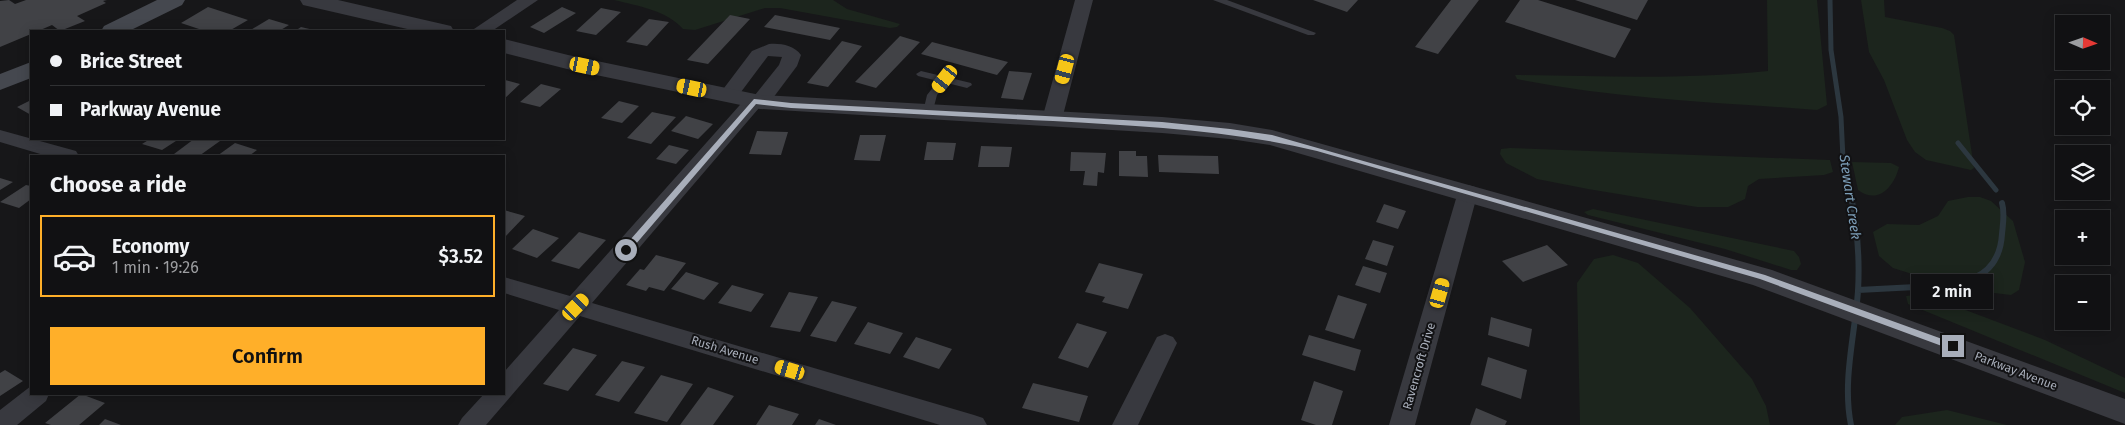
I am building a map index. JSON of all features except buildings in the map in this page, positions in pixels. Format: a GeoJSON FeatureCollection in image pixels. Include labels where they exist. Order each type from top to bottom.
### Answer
{"type":"FeatureCollection","features":[{"type":"Feature","properties":{"kind":"main road"},"geometry":{"type":"LineString","coordinates":[[114,30],[174,0]]}},
{"type":"Feature","properties":{"kind":"main road"},"geometry":{"type":"LineString","coordinates":[[0,84],[30,70]]}},
{"type":"Feature","properties":{"kind":"street"},"geometry":{"type":"LineString","coordinates":[[482,30],[529,0]]}},
{"type":"Feature","properties":{"kind":"street"},"geometry":{"type":"LineString","coordinates":[[1052,119],[1084,0]]}},
{"type":"Feature","properties":{"kind":"street"},"geometry":{"type":"LineString","coordinates":[[323,1],[439,30]]}},
{"type":"Feature","properties":{"kind":"street","name":"Parkway Avenue"},"geometry":{"type":"LineString","coordinates":[[505,46],[757,102],[1162,125],[1230,131],[1272,138],[1657,246],[1792,288],[1953,346],[2125,412]]}},
{"type":"Feature","properties":{"kind":"street"},"geometry":{"type":"LineString","coordinates":[[505,387],[757,102],[788,66],[792,55],[789,52],[770,49],[762,52],[728,96]]}},
{"type":"Feature","properties":{"kind":"street"},"geometry":{"type":"LineString","coordinates":[[0,136],[36,142],[67,155]]}},
{"type":"Feature","properties":{"kind":"street","name":"Ravencroft Drive"},"geometry":{"type":"LineString","coordinates":[[1402,425],[1468,192]]}},
{"type":"Feature","properties":{"kind":"street","name":"Rush Avenue"},"geometry":{"type":"LineString","coordinates":[[505,285],[974,425]]}},
{"type":"Feature","properties":{"kind":"street"},"geometry":{"type":"LineString","coordinates":[[1125,425],[1165,344]]}},
{"type":"Feature","properties":{"kind":"street"},"geometry":{"type":"LineString","coordinates":[[0,424],[36,395]]}},
{"type":"Feature","properties":{"kind":"street"},"geometry":{"type":"LineString","coordinates":[[472,425],[498,395]]}},
{"type":"Feature","properties":{"kind":"lane"},"geometry":{"type":"LineString","coordinates":[[1218,0],[1310,33]]}},
{"type":"Feature","properties":{"kind":"lane"},"geometry":{"type":"LineString","coordinates":[[921,74],[967,85]]}},
{"type":"Feature","properties":{"kind":"lane"},"geometry":{"type":"LineString","coordinates":[[928,112],[932,95],[945,79]]}},
{"type":"Feature","properties":{"kind":"shaded area"},"geometry":{"type":"Polygon","coordinates":[[[614,0],[833,0],[847,9],[900,24],[897,27],[890,28],[780,8],[765,8],[695,30],[683,29],[660,13],[614,0]]]}},
{"type":"Feature","properties":{"kind":"shaded area"},"geometry":{"type":"Polygon","coordinates":[[[1767,0],[1817,0],[1827,105],[1817,110],[1629,95],[1554,86],[1517,79],[1515,75],[1705,76],[1768,71],[1767,0]]]}},
{"type":"Feature","properties":{"kind":"shaded area"},"geometry":{"type":"Polygon","coordinates":[[[1861,0],[1884,0],[1885,17],[1942,28],[1954,35],[1974,168],[1971,170],[1926,160],[1915,152],[1907,140],[1884,80],[1869,52],[1861,0]]]}},
{"type":"Feature","properties":{"kind":"shaded area"},"geometry":{"type":"Polygon","coordinates":[[[1501,149],[1830,160],[1833,172],[1824,175],[1759,179],[1748,186],[1745,199],[1728,207],[1697,207],[1537,179],[1506,163],[1500,154],[1501,149]]]}},
{"type":"Feature","properties":{"kind":"shaded area"},"geometry":{"type":"Polygon","coordinates":[[[1852,162],[1891,163],[1899,167],[1889,187],[1884,192],[1872,196],[1858,190],[1852,162]]]}},
{"type":"Feature","properties":{"kind":"shaded area"},"geometry":{"type":"Polygon","coordinates":[[[1980,197],[1991,201],[2013,221],[2025,262],[2019,290],[2011,295],[1960,289],[1893,268],[1879,256],[1873,232],[1887,224],[1919,225],[1938,216],[1948,201],[1980,197]]]}},
{"type":"Feature","properties":{"kind":"shaded area"},"geometry":{"type":"Polygon","coordinates":[[[1593,209],[1794,251],[1799,257],[1801,264],[1797,270],[1791,270],[1725,249],[1588,215],[1584,212],[1593,209]]]}},
{"type":"Feature","properties":{"kind":"shaded area"},"geometry":{"type":"Polygon","coordinates":[[[1613,255],[1638,263],[1690,308],[1752,379],[1766,406],[1770,425],[1580,425],[1577,283],[1594,259],[1613,255]]]}},
{"type":"Feature","properties":{"kind":"shaded area"},"geometry":{"type":"Polygon","coordinates":[[[1923,294],[2045,340],[2125,378],[2125,393],[1908,304],[1906,296],[1923,294]]]}},
{"type":"Feature","properties":{"kind":"shaded area"},"geometry":{"type":"Polygon","coordinates":[[[1947,410],[2007,425],[1895,425],[1902,417],[1947,410]]]}},
{"type":"Feature","properties":{"kind":"waterway","name":"Stewart Creek"},"geometry":{"type":"LineString","coordinates":[[1830,0],[1831,50],[1841,117],[1843,159],[1850,193]]}},
{"type":"Feature","properties":{"kind":"waterway"},"geometry":{"type":"LineString","coordinates":[[1958,143],[1996,190]]}},
{"type":"Feature","properties":{"kind":"waterway","name":"Stewart Creek"},"geometry":{"type":"LineString","coordinates":[[1850,191],[1856,228],[1859,266],[1858,290]]}},
{"type":"Feature","properties":{"kind":"waterway"},"geometry":{"type":"LineString","coordinates":[[1858,290],[1960,283],[1984,272],[1993,263],[1999,251],[2004,218],[2002,203]]}},
{"type":"Feature","properties":{"kind":"waterway","name":"Stewart Creek"},"geometry":{"type":"LineString","coordinates":[[1851,425],[1848,375],[1858,290]]}},
{"type":"Feature","properties":{"kind":"route"},"geometry":{"type":"LineString","coordinates":[[626,250],[754,101],[791,105],[1162,125],[1230,131],[1319,149],[1762,277],[1953,346]]}}]}
